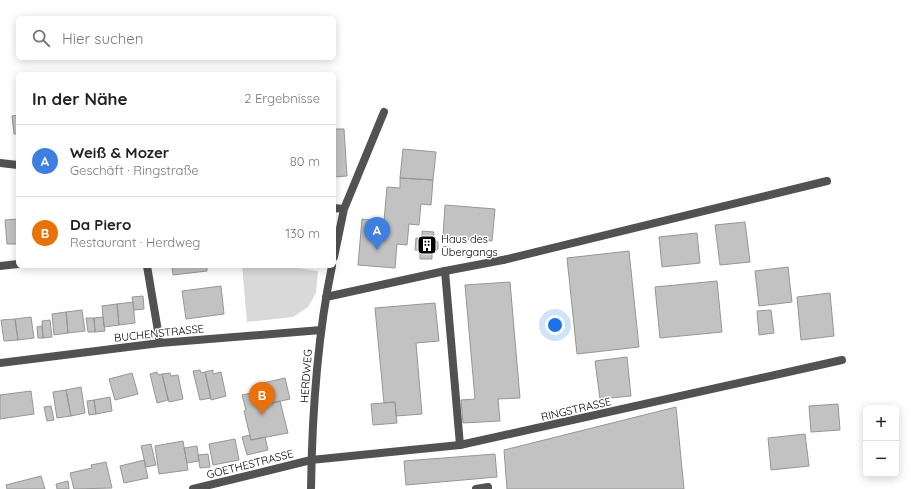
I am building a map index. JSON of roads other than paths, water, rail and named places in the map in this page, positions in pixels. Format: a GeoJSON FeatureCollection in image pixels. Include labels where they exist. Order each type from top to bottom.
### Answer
{"type":"FeatureCollection","features":[{"type":"Feature","properties":{"kind":"street"},"geometry":{"type":"LineString","coordinates":[[336,247],[344,209],[384,112]]}},
{"type":"Feature","properties":{"kind":"street"},"geometry":{"type":"LineString","coordinates":[[0,163],[16,165]]}},
{"type":"Feature","properties":{"kind":"street"},"geometry":{"type":"LineString","coordinates":[[326,297],[503,260],[827,181]]}},
{"type":"Feature","properties":{"kind":"street"},"geometry":{"type":"LineString","coordinates":[[336,208],[344,209]]}},
{"type":"Feature","properties":{"kind":"street"},"geometry":{"type":"LineString","coordinates":[[0,266],[16,264]]}},
{"type":"Feature","properties":{"kind":"street"},"geometry":{"type":"LineString","coordinates":[[148,268],[160,343]]}},
{"type":"Feature","properties":{"kind":"street","name":"HERDWEG"},"geometry":{"type":"LineString","coordinates":[[311,489],[311,460],[321,330],[332,268]]}},
{"type":"Feature","properties":{"kind":"street"},"geometry":{"type":"LineString","coordinates":[[445,271],[460,445]]}},
{"type":"Feature","properties":{"kind":"street","name":"BUCHENSTRASSE"},"geometry":{"type":"LineString","coordinates":[[0,363],[160,343],[321,330]]}},
{"type":"Feature","properties":{"kind":"street","name":"RINGSTRASSE"},"geometry":{"type":"LineString","coordinates":[[311,460],[460,445],[842,360]]}},
{"type":"Feature","properties":{"kind":"street","name":"GOETHESTRASSE"},"geometry":{"type":"LineString","coordinates":[[193,489],[311,460]]}},
{"type":"Feature","properties":{"kind":"street"},"geometry":{"type":"LineString","coordinates":[[476,489],[488,487],[488,489]]}},
{"type":"Feature","properties":{"kind":"place","name":"Haus des Übergangs"},"geometry":{"type":"Point","coordinates":[427,245]}},
{"type":"Feature","properties":{"kind":"place","name":"Weiß & Mozer"},"geometry":{"type":"Point","coordinates":[377,250]}},
{"type":"Feature","properties":{"kind":"place","name":"Da Piero"},"geometry":{"type":"Point","coordinates":[262,415]}}]}
